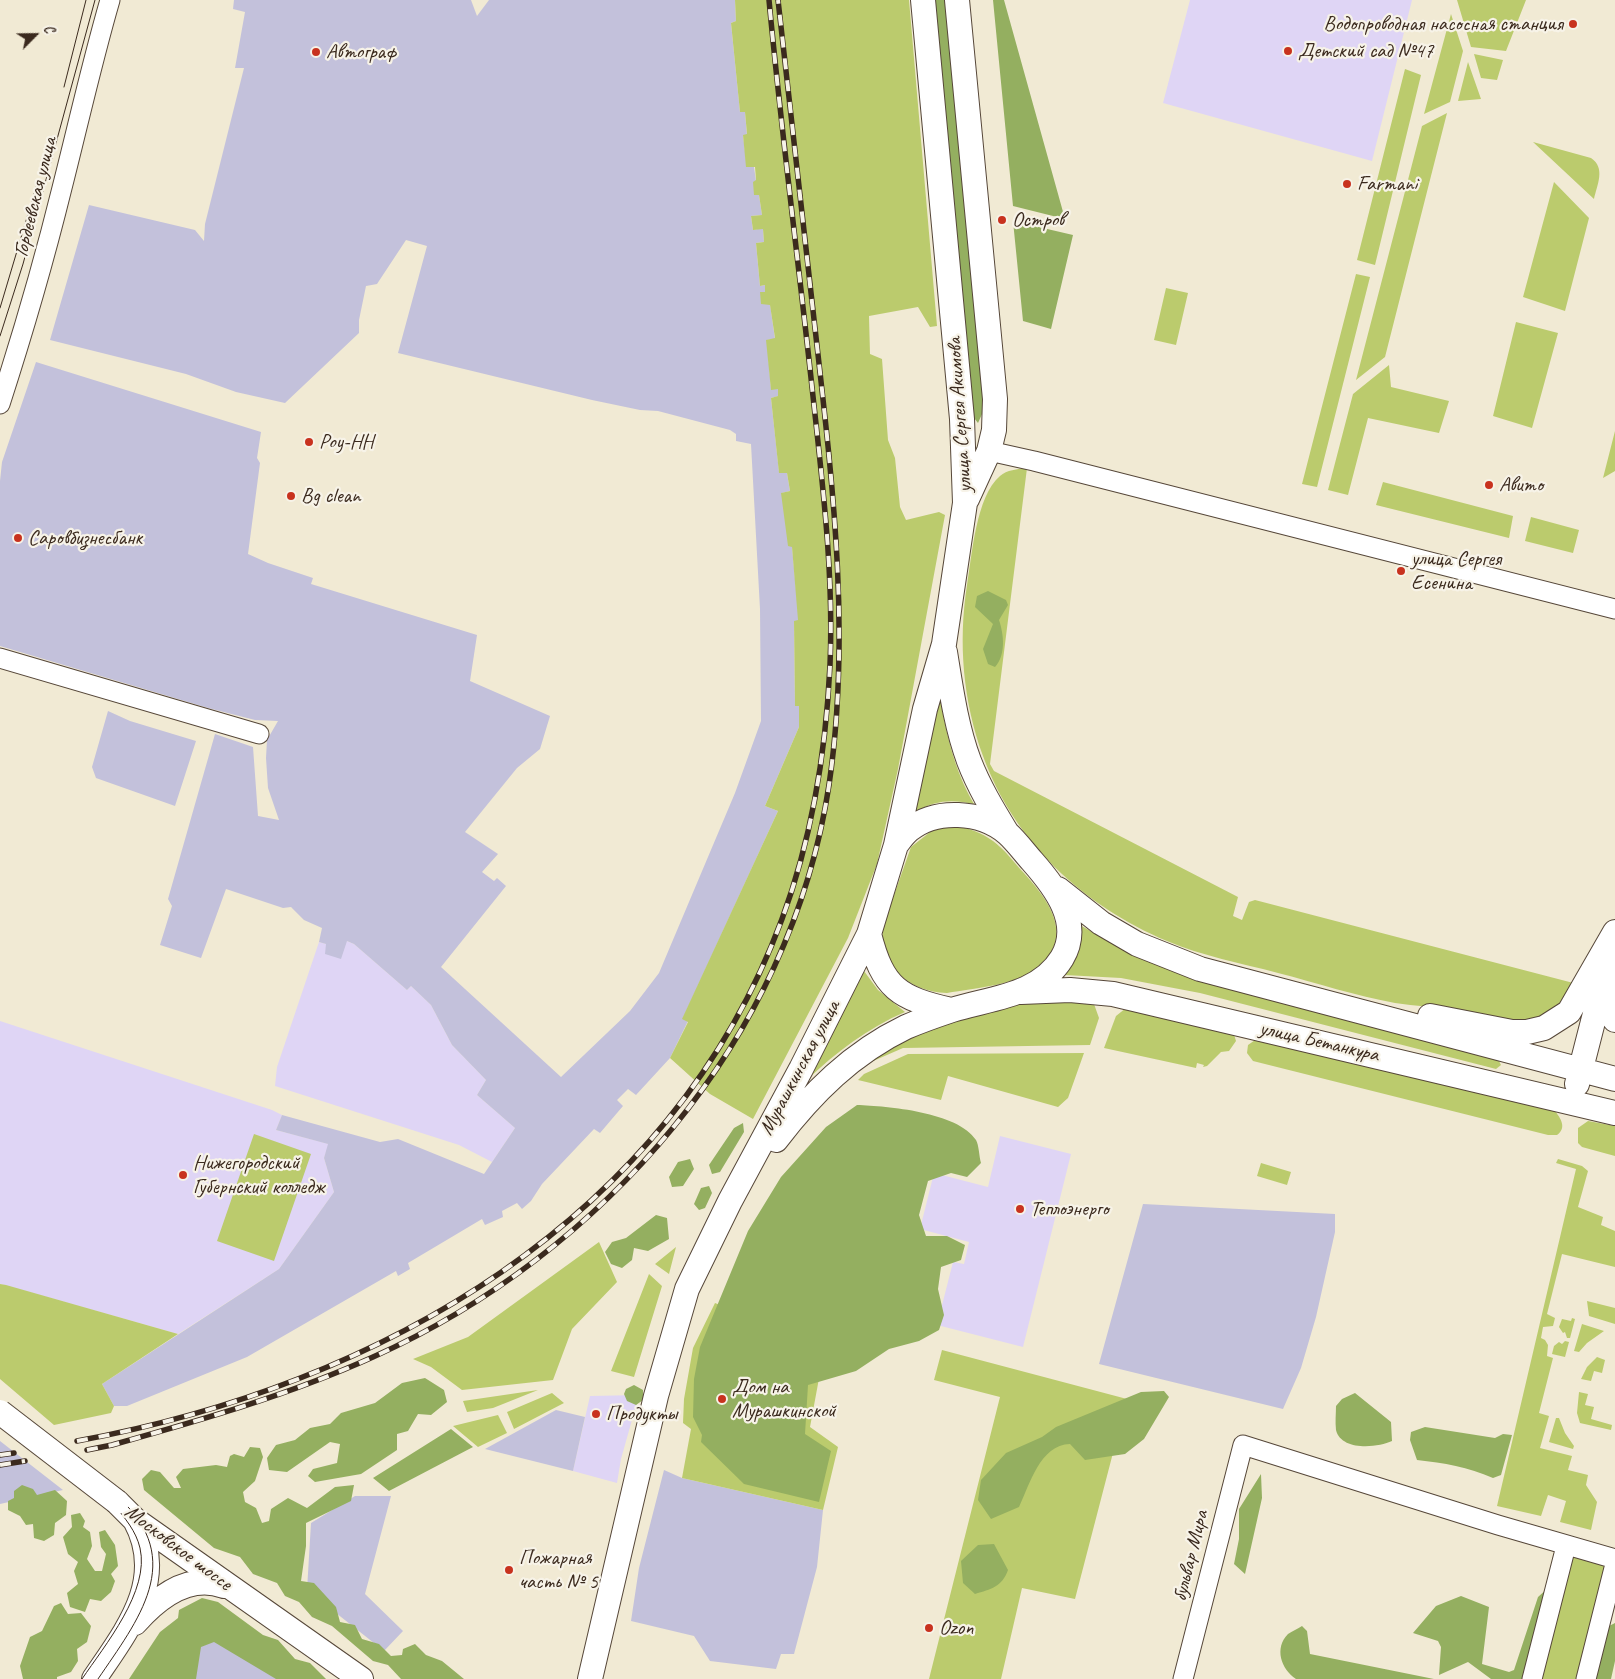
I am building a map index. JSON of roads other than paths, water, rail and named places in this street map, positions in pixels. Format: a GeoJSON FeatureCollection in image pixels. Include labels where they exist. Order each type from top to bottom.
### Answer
{"type":"FeatureCollection","features":[{"type":"Feature","properties":{"kind":"main road","name":"улица Сергея Акимова"},"geometry":{"type":"LineString","coordinates":[[923,0],[962,410],[965,503]]}},
{"type":"Feature","properties":{"kind":"main road","name":"улица Сергея Акимова"},"geometry":{"type":"LineString","coordinates":[[957,0],[995,399],[994,430],[989,451],[965,503]]}},
{"type":"Feature","properties":{"kind":"main road"},"geometry":{"type":"LineString","coordinates":[[963,448],[989,451]]}},
{"type":"Feature","properties":{"kind":"main road"},"geometry":{"type":"LineString","coordinates":[[965,503],[944,644],[960,735],[982,790],[1007,833],[1053,885],[1068,918],[1067,946],[1062,958],[1040,980],[1020,992]]}},
{"type":"Feature","properties":{"kind":"main road","name":"Мурашкинская улица"},"geometry":{"type":"LineString","coordinates":[[590,1679],[640,1462],[673,1332],[687,1289],[730,1201],[801,1069],[869,934],[896,844],[925,709],[944,644]]}},
{"type":"Feature","properties":{"kind":"main road"},"geometry":{"type":"LineString","coordinates":[[896,844],[908,830],[921,822],[954,814],[970,816],[990,823],[1007,833]]}},
{"type":"Feature","properties":{"kind":"main road","name":"улица Бетанкура"},"geometry":{"type":"LineString","coordinates":[[1053,885],[1101,923],[1137,944],[1200,969],[1615,1079]]}},
{"type":"Feature","properties":{"kind":"main road"},"geometry":{"type":"LineString","coordinates":[[1370,1013],[1425,1015],[1512,1032],[1527,1032],[1544,1028],[1569,1012],[1615,932]]}},
{"type":"Feature","properties":{"kind":"main road"},"geometry":{"type":"LineString","coordinates":[[869,934],[875,957],[884,975],[897,990],[914,1001],[951,1010]]}},
{"type":"Feature","properties":{"kind":"main road"},"geometry":{"type":"LineString","coordinates":[[1573,1102],[1615,938]]}},
{"type":"Feature","properties":{"kind":"main road"},"geometry":{"type":"LineString","coordinates":[[1609,962],[1615,1020]]}},
{"type":"Feature","properties":{"kind":"main road","name":"улица Бетанкура"},"geometry":{"type":"LineString","coordinates":[[1020,992],[1070,990],[1113,994],[1615,1113]]}},
{"type":"Feature","properties":{"kind":"main road","name":"Мурашкинская улица"},"geometry":{"type":"LineString","coordinates":[[730,1201],[800,1108],[827,1080],[879,1042],[907,1027],[951,1010],[1020,992]]}},
{"type":"Feature","properties":{"kind":"main road","name":"Московское шоссе"},"geometry":{"type":"LineString","coordinates":[[0,1412],[117,1502],[135,1520],[361,1679]]}},
{"type":"Feature","properties":{"kind":"main road"},"geometry":{"type":"LineString","coordinates":[[94,1679],[123,1636],[140,1602],[147,1582],[149,1567],[146,1549],[142,1532],[135,1520]]}},
{"type":"Feature","properties":{"kind":"main road"},"geometry":{"type":"LineString","coordinates":[[123,1636],[159,1600],[184,1585],[206,1581],[231,1588]]}},
{"type":"Feature","properties":{"kind":"street","name":"Гордеевская улица"},"geometry":{"type":"LineString","coordinates":[[0,404],[26,320],[62,189],[92,63],[110,0]]}},
{"type":"Feature","properties":{"kind":"street"},"geometry":{"type":"LineString","coordinates":[[989,451],[1034,460],[1615,609]]}},
{"type":"Feature","properties":{"kind":"street"},"geometry":{"type":"LineString","coordinates":[[0,658],[259,734]]}},
{"type":"Feature","properties":{"kind":"street","name":"бульвар Мира"},"geometry":{"type":"LineString","coordinates":[[1183,1679],[1243,1445],[1566,1546]]}},
{"type":"Feature","properties":{"kind":"street"},"geometry":{"type":"LineString","coordinates":[[1532,1679],[1566,1546],[1615,1559]]}},
{"type":"Feature","properties":{"kind":"street"},"geometry":{"type":"LineString","coordinates":[[1586,1679],[1615,1564]]}},
{"type":"Feature","properties":{"kind":"tram line"},"geometry":{"type":"LineString","coordinates":[[64,87],[86,0]]}},
{"type":"Feature","properties":{"kind":"tram line"},"geometry":{"type":"LineString","coordinates":[[0,336],[23,264],[95,0]]}},
{"type":"Feature","properties":{"kind":"tram line"},"geometry":{"type":"LineString","coordinates":[[0,308],[37,184]]}},
{"type":"Feature","properties":{"kind":"tram line"},"geometry":{"type":"LineString","coordinates":[[0,1407],[119,1498],[139,1521],[150,1544],[153,1567],[149,1590],[128,1635],[98,1679]]}},
{"type":"Feature","properties":{"kind":"tram line"},"geometry":{"type":"LineString","coordinates":[[0,1417],[114,1505],[130,1525],[140,1548],[141,1565],[132,1599],[113,1634],[82,1679]]}},
{"type":"Feature","properties":{"kind":"railway"},"geometry":{"type":"LineString","coordinates":[[77,1441],[189,1415],[299,1379],[404,1331],[501,1272],[590,1202],[667,1120],[732,1026],[782,919],[802,857],[821,762],[830,665],[829,561],[823,491],[769,0]]}},
{"type":"Feature","properties":{"kind":"railway"},"geometry":{"type":"LineString","coordinates":[[87,1450],[112,1445],[212,1416],[277,1395],[341,1371],[373,1357],[457,1313],[536,1260],[608,1198],[673,1128],[729,1050],[774,967],[808,878],[829,785],[839,673],[837,561],[828,449],[778,0]]}},
{"type":"Feature","properties":{"kind":"railway"},"geometry":{"type":"LineString","coordinates":[[0,1455],[14,1453]]}},
{"type":"Feature","properties":{"kind":"railway"},"geometry":{"type":"LineString","coordinates":[[0,1465],[25,1461]]}},
{"type":"Feature","properties":{"kind":"place","name":"Водопроводная насосная станция"},"geometry":{"type":"Point","coordinates":[1573,24]}},
{"type":"Feature","properties":{"kind":"place","name":"Детский сад №47"},"geometry":{"type":"Point","coordinates":[1288,51]}},
{"type":"Feature","properties":{"kind":"place","name":"Автограф"},"geometry":{"type":"Point","coordinates":[316,52]}},
{"type":"Feature","properties":{"kind":"place","name":"Farmani"},"geometry":{"type":"Point","coordinates":[1347,184]}},
{"type":"Feature","properties":{"kind":"place","name":"Остров"},"geometry":{"type":"Point","coordinates":[1002,220]}},
{"type":"Feature","properties":{"kind":"place","name":"Роу-НН"},"geometry":{"type":"Point","coordinates":[309,442]}},
{"type":"Feature","properties":{"kind":"place","name":"Авито"},"geometry":{"type":"Point","coordinates":[1489,485]}},
{"type":"Feature","properties":{"kind":"place","name":"Bg clean"},"geometry":{"type":"Point","coordinates":[291,496]}},
{"type":"Feature","properties":{"kind":"place","name":"Саровбизнесбанк"},"geometry":{"type":"Point","coordinates":[18,538]}},
{"type":"Feature","properties":{"kind":"place","name":"улица Сергея Есенина"},"geometry":{"type":"Point","coordinates":[1401,571]}},
{"type":"Feature","properties":{"kind":"place","name":"Нижегородский Губернский колледж"},"geometry":{"type":"Point","coordinates":[183,1175]}},
{"type":"Feature","properties":{"kind":"place","name":"Теплоэнерго"},"geometry":{"type":"Point","coordinates":[1020,1209]}},
{"type":"Feature","properties":{"kind":"place","name":"Дом на Мурашкинской"},"geometry":{"type":"Point","coordinates":[722,1399]}},
{"type":"Feature","properties":{"kind":"place","name":"Продукты"},"geometry":{"type":"Point","coordinates":[596,1414]}},
{"type":"Feature","properties":{"kind":"place","name":"Пожарная часть № 5"},"geometry":{"type":"Point","coordinates":[509,1570]}},
{"type":"Feature","properties":{"kind":"place","name":"Ozon"},"geometry":{"type":"Point","coordinates":[929,1628]}}]}
